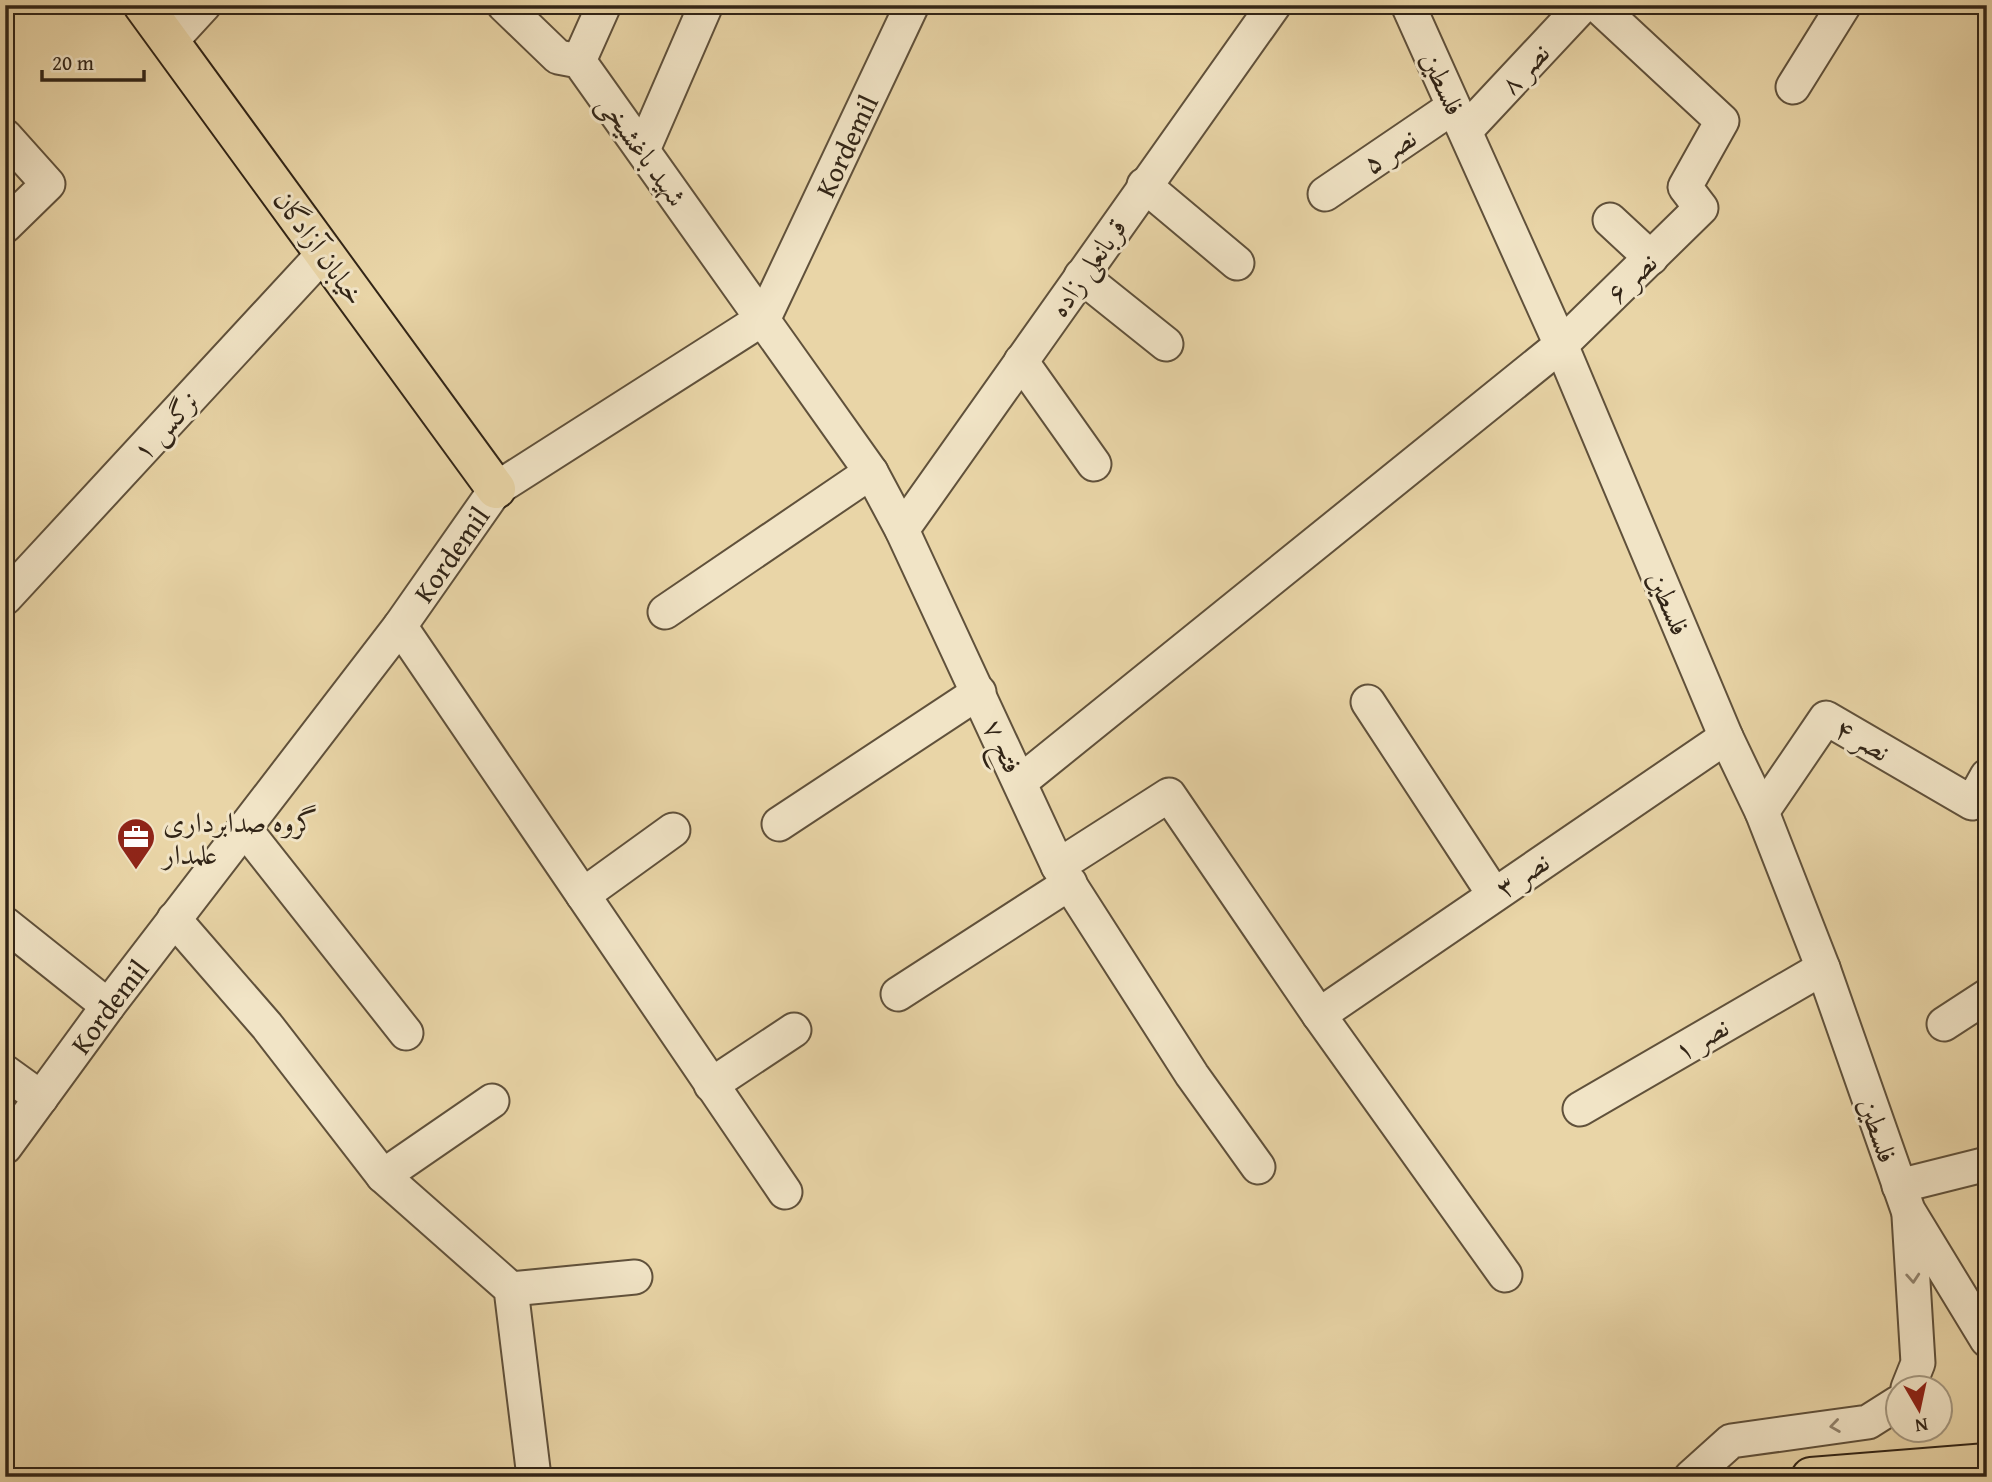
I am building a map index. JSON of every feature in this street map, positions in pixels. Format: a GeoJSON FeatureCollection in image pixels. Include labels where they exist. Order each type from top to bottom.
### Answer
{"type":"FeatureCollection","features":[{"type":"Feature","properties":{"kind":"main road","name":"خیابان آزادگان"},"geometry":{"type":"LineString","coordinates":[[143,5],[496,489]]}},
{"type":"Feature","properties":{"kind":"main road"},"geometry":{"type":"LineString","coordinates":[[1811,1477],[1987,1463]]}},
{"type":"Feature","properties":{"kind":"street"},"geometry":{"type":"LineString","coordinates":[[170,42],[204,5]]}},
{"type":"Feature","properties":{"kind":"street"},"geometry":{"type":"LineString","coordinates":[[503,5],[558,57],[579,61],[604,5]]}},
{"type":"Feature","properties":{"kind":"street"},"geometry":{"type":"LineString","coordinates":[[643,150],[706,5]]}},
{"type":"Feature","properties":{"kind":"street","name":"Kordemil"},"geometry":{"type":"LineString","coordinates":[[5,1147],[108,1006],[400,626],[496,489],[764,318],[912,5]]}},
{"type":"Feature","properties":{"kind":"street","name":"قربانعلی زاده"},"geometry":{"type":"LineString","coordinates":[[902,530],[1273,5]]}},
{"type":"Feature","properties":{"kind":"street","name":"فلسطین"},"geometry":{"type":"LineString","coordinates":[[1409,5],[1561,345],[1726,737],[1762,812],[1822,968],[1904,1198],[1987,1340]]}},
{"type":"Feature","properties":{"kind":"street","name":"نصر ۸"},"geometry":{"type":"LineString","coordinates":[[1460,118],[1583,5]]}},
{"type":"Feature","properties":{"kind":"street","name":"نصر ۶"},"geometry":{"type":"LineString","coordinates":[[1020,782],[1561,345],[1701,208],[1685,187],[1723,121],[1597,5]]}},
{"type":"Feature","properties":{"kind":"street"},"geometry":{"type":"LineString","coordinates":[[1793,86],[1844,5]]}},
{"type":"Feature","properties":{"kind":"street","name":"شهید باغشیخی"},"geometry":{"type":"LineString","coordinates":[[579,61],[764,318]]}},
{"type":"Feature","properties":{"kind":"street","name":"نصر ۵"},"geometry":{"type":"LineString","coordinates":[[1325,194],[1460,118]]}},
{"type":"Feature","properties":{"kind":"street"},"geometry":{"type":"LineString","coordinates":[[5,136],[48,184],[5,226]]}},
{"type":"Feature","properties":{"kind":"street"},"geometry":{"type":"LineString","coordinates":[[1144,186],[1237,264]]}},
{"type":"Feature","properties":{"kind":"street"},"geometry":{"type":"LineString","coordinates":[[1610,220],[1651,258]]}},
{"type":"Feature","properties":{"kind":"street","name":"نرگس ۱"},"geometry":{"type":"LineString","coordinates":[[5,598],[325,252]]}},
{"type":"Feature","properties":{"kind":"street"},"geometry":{"type":"LineString","coordinates":[[1081,276],[1166,344]]}},
{"type":"Feature","properties":{"kind":"street","name":"فتح ۷"},"geometry":{"type":"LineString","coordinates":[[764,318],[871,472],[902,530],[1064,875],[1192,1074],[1258,1167]]}},
{"type":"Feature","properties":{"kind":"street"},"geometry":{"type":"LineString","coordinates":[[1021,361],[1094,464]]}},
{"type":"Feature","properties":{"kind":"street"},"geometry":{"type":"LineString","coordinates":[[665,612],[871,472]]}},
{"type":"Feature","properties":{"kind":"street"},"geometry":{"type":"LineString","coordinates":[[400,626],[785,1192]]}},
{"type":"Feature","properties":{"kind":"street"},"geometry":{"type":"LineString","coordinates":[[779,824],[979,692]]}},
{"type":"Feature","properties":{"kind":"street"},"geometry":{"type":"LineString","coordinates":[[1368,702],[1493,893]]}},
{"type":"Feature","properties":{"kind":"street","name":"نصر ۴"},"geometry":{"type":"LineString","coordinates":[[1762,812],[1826,718],[1972,803],[1987,776]]}},
{"type":"Feature","properties":{"kind":"street","name":"نصر ۳"},"geometry":{"type":"LineString","coordinates":[[1319,1015],[1493,893],[1726,737]]}},
{"type":"Feature","properties":{"kind":"street"},"geometry":{"type":"LineString","coordinates":[[898,994],[1064,875],[1169,795],[1319,1015],[1505,1275]]}},
{"type":"Feature","properties":{"kind":"street"},"geometry":{"type":"LineString","coordinates":[[244,828],[406,1033]]}},
{"type":"Feature","properties":{"kind":"street"},"geometry":{"type":"LineString","coordinates":[[583,895],[673,830]]}},
{"type":"Feature","properties":{"kind":"street"},"geometry":{"type":"LineString","coordinates":[[174,919],[267,1026],[383,1176],[511,1289],[534,1477]]}},
{"type":"Feature","properties":{"kind":"street"},"geometry":{"type":"LineString","coordinates":[[5,924],[108,1006]]}},
{"type":"Feature","properties":{"kind":"street","name":"نصر ۱"},"geometry":{"type":"LineString","coordinates":[[1580,1109],[1822,968]]}},
{"type":"Feature","properties":{"kind":"street"},"geometry":{"type":"LineString","coordinates":[[1944,1024],[1987,996]]}},
{"type":"Feature","properties":{"kind":"street"},"geometry":{"type":"LineString","coordinates":[[711,1085],[794,1030]]}},
{"type":"Feature","properties":{"kind":"street"},"geometry":{"type":"LineString","coordinates":[[5,1072],[41,1098]]}},
{"type":"Feature","properties":{"kind":"street"},"geometry":{"type":"LineString","coordinates":[[383,1176],[492,1101]]}},
{"type":"Feature","properties":{"kind":"street"},"geometry":{"type":"LineString","coordinates":[[1904,1198],[1987,1164]]}},
{"type":"Feature","properties":{"kind":"street","name":"فلسطین"},"geometry":{"type":"LineString","coordinates":[[1904,1198],[1918,1363],[1914,1374]]}},
{"type":"Feature","properties":{"kind":"street"},"geometry":{"type":"LineString","coordinates":[[511,1289],[635,1277]]}},
{"type":"Feature","properties":{"kind":"street"},"geometry":{"type":"LineString","coordinates":[[1691,1477],[1731,1441],[1868,1422],[1884,1412]]}},
{"type":"Feature","properties":{"kind":"place","name":"گروه صدابرداری علمدار"},"geometry":{"type":"Point","coordinates":[136,871]}}]}
